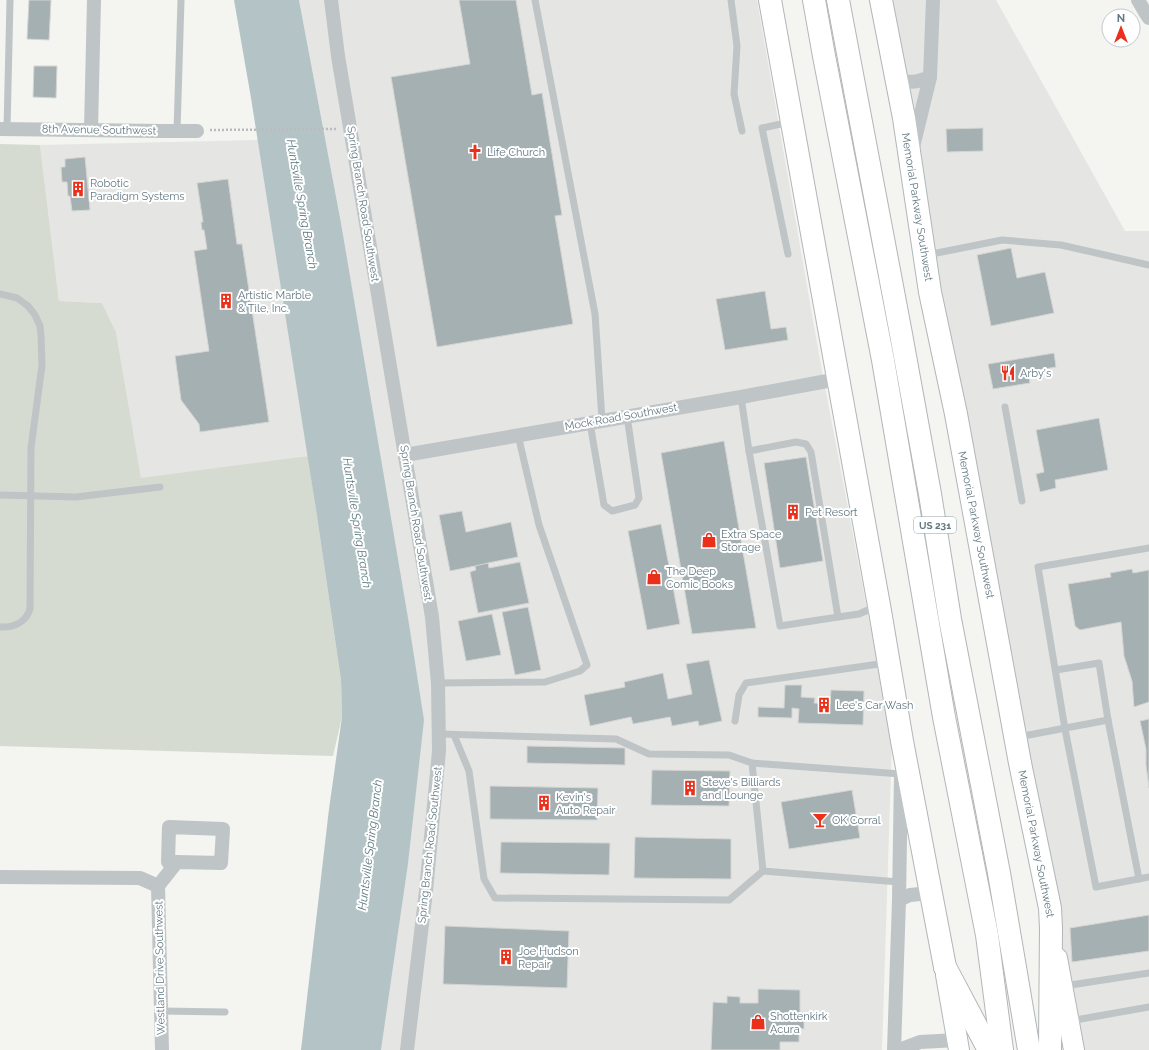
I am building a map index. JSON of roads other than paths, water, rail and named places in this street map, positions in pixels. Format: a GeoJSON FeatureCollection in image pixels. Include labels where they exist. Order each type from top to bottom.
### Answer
{"type":"FeatureCollection","features":[{"type":"Feature","properties":{"kind":"main road"},"geometry":{"type":"LineString","coordinates":[[770,0],[902,741],[958,1045]]}},
{"type":"Feature","properties":{"kind":"main road","name":"US 231"},"geometry":{"type":"LineString","coordinates":[[814,0],[883,360],[944,717],[987,935],[1002,1050]]}},
{"type":"Feature","properties":{"kind":"main road","name":"US 231"},"geometry":{"type":"LineString","coordinates":[[838,0],[930,494],[950,619],[999,873],[1029,1050]]}},
{"type":"Feature","properties":{"kind":"main road","name":"Memorial Parkway Southwest"},"geometry":{"type":"LineString","coordinates":[[881,0],[904,118],[930,292],[956,414],[1016,738],[1050,908],[1051,928],[1074,1050]]}},
{"type":"Feature","properties":{"kind":"main road"},"geometry":{"type":"LineString","coordinates":[[1050,1050],[1051,928]]}},
{"type":"Feature","properties":{"kind":"main road"},"geometry":{"type":"LineString","coordinates":[[944,967],[989,1050]]}},
{"type":"Feature","properties":{"kind":"street"},"geometry":{"type":"LineString","coordinates":[[91,130],[94,0]]}},
{"type":"Feature","properties":{"kind":"street","name":"Spring Branch Road Southwest"},"geometry":{"type":"LineString","coordinates":[[331,0],[338,56],[432,617],[438,683],[439,751],[426,891],[407,1050]]}},
{"type":"Feature","properties":{"kind":"street"},"geometry":{"type":"LineString","coordinates":[[910,159],[930,77],[933,0]]}},
{"type":"Feature","properties":{"kind":"street"},"geometry":{"type":"LineString","coordinates":[[1138,0],[1149,18]]}},
{"type":"Feature","properties":{"kind":"street"},"geometry":{"type":"LineString","coordinates":[[896,79],[912,83],[919,82],[930,77]]}},
{"type":"Feature","properties":{"kind":"street","name":"8th Avenue Southwest"},"geometry":{"type":"LineString","coordinates":[[4,129],[197,131]]}},
{"type":"Feature","properties":{"kind":"street","name":"Mock Road Southwest"},"geometry":{"type":"LineString","coordinates":[[404,455],[838,379]]}},
{"type":"Feature","properties":{"kind":"street"},"geometry":{"type":"LineString","coordinates":[[894,1050],[900,882],[902,741]]}},
{"type":"Feature","properties":{"kind":"street"},"geometry":{"type":"LineString","coordinates":[[0,877],[140,878],[158,886],[177,862]]}},
{"type":"Feature","properties":{"kind":"street","name":"Westland Drive Southwest"},"geometry":{"type":"LineString","coordinates":[[158,886],[162,1050]]}},
{"type":"Feature","properties":{"kind":"street"},"geometry":{"type":"LineString","coordinates":[[899,900],[910,895],[930,893]]}},
{"type":"Feature","properties":{"kind":"street"},"geometry":{"type":"LineString","coordinates":[[899,1050],[920,1042],[958,1045]]}},
{"type":"Feature","properties":{"kind":"lane"},"geometry":{"type":"LineString","coordinates":[[4,129],[10,0]]}},
{"type":"Feature","properties":{"kind":"lane"},"geometry":{"type":"LineString","coordinates":[[177,131],[181,0]]}},
{"type":"Feature","properties":{"kind":"lane"},"geometry":{"type":"LineString","coordinates":[[535,0],[595,314],[596,421],[604,505],[612,511],[635,505],[639,498],[627,416]]}},
{"type":"Feature","properties":{"kind":"lane"},"geometry":{"type":"LineString","coordinates":[[731,0],[738,46],[734,94],[742,131]]}},
{"type":"Feature","properties":{"kind":"lane"},"geometry":{"type":"LineString","coordinates":[[788,254],[762,128],[792,122]]}},
{"type":"Feature","properties":{"kind":"lane"},"geometry":{"type":"LineString","coordinates":[[924,256],[1002,240],[1061,245],[1149,265]]}},
{"type":"Feature","properties":{"kind":"lane"},"geometry":{"type":"LineString","coordinates":[[0,294],[16,298],[28,306],[35,316],[40,326],[42,365],[31,448],[30,609],[25,620],[11,626],[0,627]]}},
{"type":"Feature","properties":{"kind":"lane"},"geometry":{"type":"LineString","coordinates":[[741,397],[780,626],[859,614],[879,606]]}},
{"type":"Feature","properties":{"kind":"lane"},"geometry":{"type":"LineString","coordinates":[[1005,407],[1022,501]]}},
{"type":"Feature","properties":{"kind":"lane"},"geometry":{"type":"LineString","coordinates":[[438,683],[545,682],[580,671],[587,665],[539,525],[518,435]]}},
{"type":"Feature","properties":{"kind":"lane"},"geometry":{"type":"LineString","coordinates":[[749,451],[796,442],[806,444],[811,452],[838,617]]}},
{"type":"Feature","properties":{"kind":"lane"},"geometry":{"type":"LineString","coordinates":[[0,495],[76,496],[160,487]]}},
{"type":"Feature","properties":{"kind":"lane"},"geometry":{"type":"LineString","coordinates":[[1149,548],[1038,568],[1065,729],[1096,887],[1149,878]]}},
{"type":"Feature","properties":{"kind":"lane"},"geometry":{"type":"LineString","coordinates":[[735,721],[738,696],[746,683],[889,663]]}},
{"type":"Feature","properties":{"kind":"lane"},"geometry":{"type":"LineString","coordinates":[[1056,670],[1099,663],[1108,720],[1139,879]]}},
{"type":"Feature","properties":{"kind":"lane"},"geometry":{"type":"LineString","coordinates":[[1016,738],[1108,720]]}},
{"type":"Feature","properties":{"kind":"lane"},"geometry":{"type":"LineString","coordinates":[[439,734],[616,739],[649,754],[729,755],[752,763],[901,774]]}},
{"type":"Feature","properties":{"kind":"lane"},"geometry":{"type":"LineString","coordinates":[[454,735],[469,771],[484,878],[495,898],[728,900],[763,871],[900,882]]}},
{"type":"Feature","properties":{"kind":"lane"},"geometry":{"type":"LineString","coordinates":[[752,763],[763,871]]}},
{"type":"Feature","properties":{"kind":"lane"},"geometry":{"type":"LineString","coordinates":[[1062,987],[1149,972]]}},
{"type":"Feature","properties":{"kind":"lane"},"geometry":{"type":"LineString","coordinates":[[1068,1021],[1149,1007]]}},
{"type":"Feature","properties":{"kind":"lane"},"geometry":{"type":"LineString","coordinates":[[161,1011],[225,1012]]}},
{"type":"Feature","properties":{"kind":"water","name":"Huntsville Spring Branch"},"geometry":{"type":"Polygon","coordinates":[[[234,0],[299,0],[341,223],[424,720],[408,864],[381,1050],[301,1050],[329,809],[342,717],[341,680],[316,510],[251,98],[234,0]]]}},
{"type":"Feature","properties":{"kind":"place","name":"Life Church"},"geometry":{"type":"Point","coordinates":[475,152]}},
{"type":"Feature","properties":{"kind":"place","name":"Robotic Paradigm Systems"},"geometry":{"type":"Point","coordinates":[78,189]}},
{"type":"Feature","properties":{"kind":"place","name":"Artistic Marble & Tile, Inc."},"geometry":{"type":"Point","coordinates":[226,301]}},
{"type":"Feature","properties":{"kind":"place","name":"Arby's"},"geometry":{"type":"Point","coordinates":[1008,373]}},
{"type":"Feature","properties":{"kind":"place","name":"Pet Resort"},"geometry":{"type":"Point","coordinates":[793,512]}},
{"type":"Feature","properties":{"kind":"place","name":"Extra Space Storage"},"geometry":{"type":"Point","coordinates":[709,540]}},
{"type":"Feature","properties":{"kind":"place","name":"The Deep Comic Books"},"geometry":{"type":"Point","coordinates":[654,577]}},
{"type":"Feature","properties":{"kind":"place","name":"Lee's Car Wash"},"geometry":{"type":"Point","coordinates":[824,705]}},
{"type":"Feature","properties":{"kind":"place","name":"Steve's Billiards and Lounge"},"geometry":{"type":"Point","coordinates":[690,788]}},
{"type":"Feature","properties":{"kind":"place","name":"Kevin's Auto Repair"},"geometry":{"type":"Point","coordinates":[544,803]}},
{"type":"Feature","properties":{"kind":"place","name":"OK Corral"},"geometry":{"type":"Point","coordinates":[820,820]}},
{"type":"Feature","properties":{"kind":"place","name":"Joe Hudson Repair"},"geometry":{"type":"Point","coordinates":[506,957]}},
{"type":"Feature","properties":{"kind":"place","name":"Shottenkirk Acura"},"geometry":{"type":"Point","coordinates":[758,1022]}}]}
